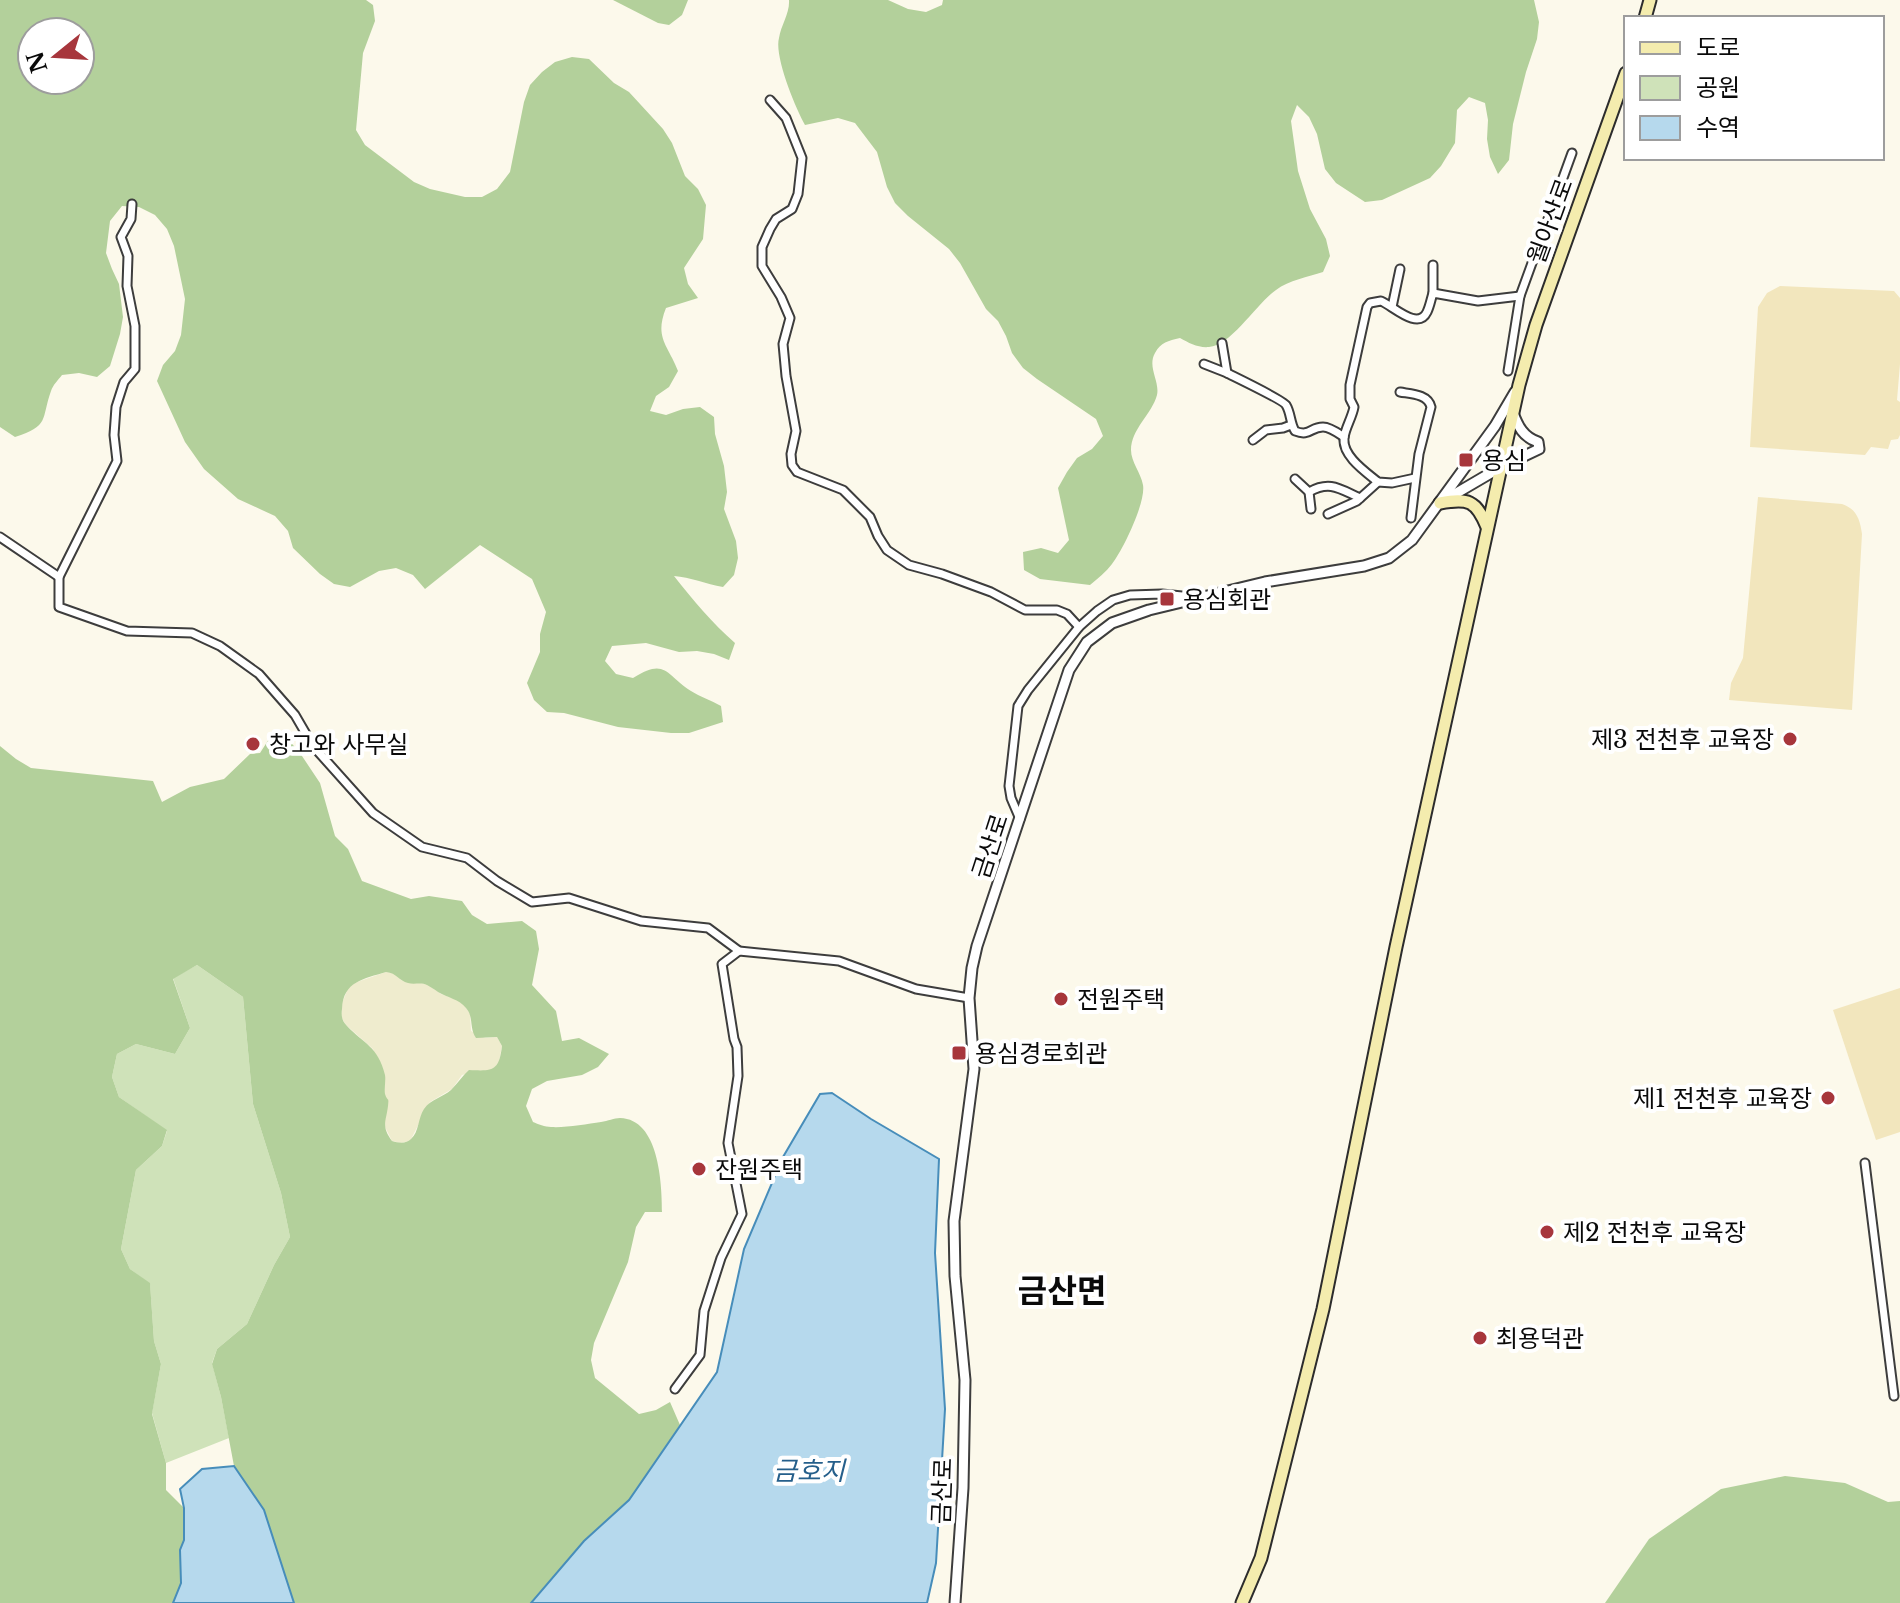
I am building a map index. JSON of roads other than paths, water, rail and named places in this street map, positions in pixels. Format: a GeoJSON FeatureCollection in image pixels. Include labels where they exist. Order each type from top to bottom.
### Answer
{"type":"FeatureCollection","features":[{"type":"Feature","properties":{"kind":"main road","name":"월아산로"},"geometry":{"type":"LineString","coordinates":[[1242,1603],[1261,1558],[1323,1309],[1396,947],[1519,385],[1536,325],[1624,79]]}},
{"type":"Feature","properties":{"kind":"main road"},"geometry":{"type":"LineString","coordinates":[[1440,503],[1467,501],[1478,509],[1488,528]]}},
{"type":"Feature","properties":{"kind":"street"},"geometry":{"type":"LineString","coordinates":[[770,100],[786,118],[802,158],[798,194],[792,209],[776,219],[762,247],[762,266],[790,318],[783,344],[796,431],[792,465],[797,472],[843,490],[870,517],[887,550],[909,565],[991,592],[1025,610],[1057,610],[1067,614],[1079,627]]}},
{"type":"Feature","properties":{"kind":"street"},"geometry":{"type":"LineString","coordinates":[[1508,371],[1520,296],[1572,153]]}},
{"type":"Feature","properties":{"kind":"street"},"geometry":{"type":"LineString","coordinates":[[132,204],[131,219],[121,237],[128,256],[127,286],[135,326],[135,369],[124,382],[116,407],[114,435],[117,461],[59,577],[59,607],[127,631],[192,633],[220,646],[259,674],[295,715],[313,746],[373,813],[422,847],[467,858],[532,902],[569,898],[641,921],[708,928],[739,951],[839,961],[916,989],[969,998]]}},
{"type":"Feature","properties":{"kind":"street"},"geometry":{"type":"LineString","coordinates":[[1415,478],[1392,483],[1378,482],[1348,455],[1344,437],[1353,413],[1350,385],[1367,307],[1375,301],[1387,303],[1408,317],[1423,317],[1433,293],[1433,265]]}},
{"type":"Feature","properties":{"kind":"street"},"geometry":{"type":"LineString","coordinates":[[1392,307],[1400,269]]}},
{"type":"Feature","properties":{"kind":"street"},"geometry":{"type":"LineString","coordinates":[[1433,293],[1478,301],[1520,296]]}},
{"type":"Feature","properties":{"kind":"street"},"geometry":{"type":"LineString","coordinates":[[1222,343],[1227,373]]}},
{"type":"Feature","properties":{"kind":"street"},"geometry":{"type":"LineString","coordinates":[[1204,364],[1280,399],[1289,411],[1295,431],[1310,432],[1323,427],[1344,437]]}},
{"type":"Feature","properties":{"kind":"street","name":"금산로"},"geometry":{"type":"LineString","coordinates":[[955,1603],[963,1488],[965,1380],[955,1276],[954,1221],[974,1069],[969,998],[972,968],[1069,670],[1087,642],[1112,623],[1149,610],[1265,582],[1364,566],[1389,558],[1412,540],[1440,503],[1495,426],[1519,385]]}},
{"type":"Feature","properties":{"kind":"street"},"geometry":{"type":"LineString","coordinates":[[1400,392],[1420,396],[1430,402],[1431,407],[1419,454],[1411,518]]}},
{"type":"Feature","properties":{"kind":"street"},"geometry":{"type":"LineString","coordinates":[[1440,503],[1539,449],[1538,442],[1524,434],[1517,425],[1513,413]]}},
{"type":"Feature","properties":{"kind":"street"},"geometry":{"type":"LineString","coordinates":[[1253,440],[1266,430],[1291,425]]}},
{"type":"Feature","properties":{"kind":"street"},"geometry":{"type":"LineString","coordinates":[[1295,479],[1309,492],[1311,509]]}},
{"type":"Feature","properties":{"kind":"street"},"geometry":{"type":"LineString","coordinates":[[1328,514],[1353,503],[1378,482]]}},
{"type":"Feature","properties":{"kind":"street"},"geometry":{"type":"LineString","coordinates":[[1309,492],[1324,484],[1360,498]]}},
{"type":"Feature","properties":{"kind":"street"},"geometry":{"type":"LineString","coordinates":[[0,537],[59,577]]}},
{"type":"Feature","properties":{"kind":"street"},"geometry":{"type":"LineString","coordinates":[[1020,819],[1009,786],[1018,706],[1028,690],[1079,627],[1113,600],[1130,595],[1162,594],[1189,599]]}},
{"type":"Feature","properties":{"kind":"street"},"geometry":{"type":"LineString","coordinates":[[675,1389],[700,1355],[704,1311],[721,1258],[742,1214],[728,1143],[738,1076],[737,1047],[722,964],[739,951]]}},
{"type":"Feature","properties":{"kind":"street"},"geometry":{"type":"LineString","coordinates":[[1865,1163],[1894,1396]]}},
{"type":"Feature","properties":{"kind":"water","name":"금호지"},"geometry":{"type":"Polygon","coordinates":[[[832,1093],[939,1159],[935,1253],[945,1409],[936,1563],[927,1603],[531,1603],[584,1541],[629,1500],[717,1372],[744,1249],[783,1157],[820,1094],[832,1093]]]}},
{"type":"Feature","properties":{"kind":"water"},"geometry":{"type":"Polygon","coordinates":[[[234,1466],[264,1510],[294,1603],[173,1603],[181,1583],[180,1550],[184,1540],[184,1508],[180,1489],[202,1469],[234,1466]]]}},
{"type":"Feature","properties":{"kind":"place","name":"용심"},"geometry":{"type":"Point","coordinates":[1466,460]}},
{"type":"Feature","properties":{"kind":"place","name":"용심회관"},"geometry":{"type":"Point","coordinates":[1167,599]}},
{"type":"Feature","properties":{"kind":"place","name":"제3 전천후 교육장"},"geometry":{"type":"Point","coordinates":[1790,739]}},
{"type":"Feature","properties":{"kind":"place","name":"창고와 사무실"},"geometry":{"type":"Point","coordinates":[253,744]}},
{"type":"Feature","properties":{"kind":"place","name":"전원주택"},"geometry":{"type":"Point","coordinates":[1061,999]}},
{"type":"Feature","properties":{"kind":"place","name":"용심경로회관"},"geometry":{"type":"Point","coordinates":[959,1053]}},
{"type":"Feature","properties":{"kind":"place","name":"제1 전천후 교육장"},"geometry":{"type":"Point","coordinates":[1828,1098]}},
{"type":"Feature","properties":{"kind":"place","name":"잔원주택"},"geometry":{"type":"Point","coordinates":[699,1169]}},
{"type":"Feature","properties":{"kind":"place","name":"제2 전천후 교육장"},"geometry":{"type":"Point","coordinates":[1547,1232]}},
{"type":"Feature","properties":{"kind":"place","name":"최용덕관"},"geometry":{"type":"Point","coordinates":[1480,1338]}},
{"type":"Feature","properties":{"kind":"district","name":"금산면"},"geometry":{"type":"Point","coordinates":[1062,1291]}}]}
